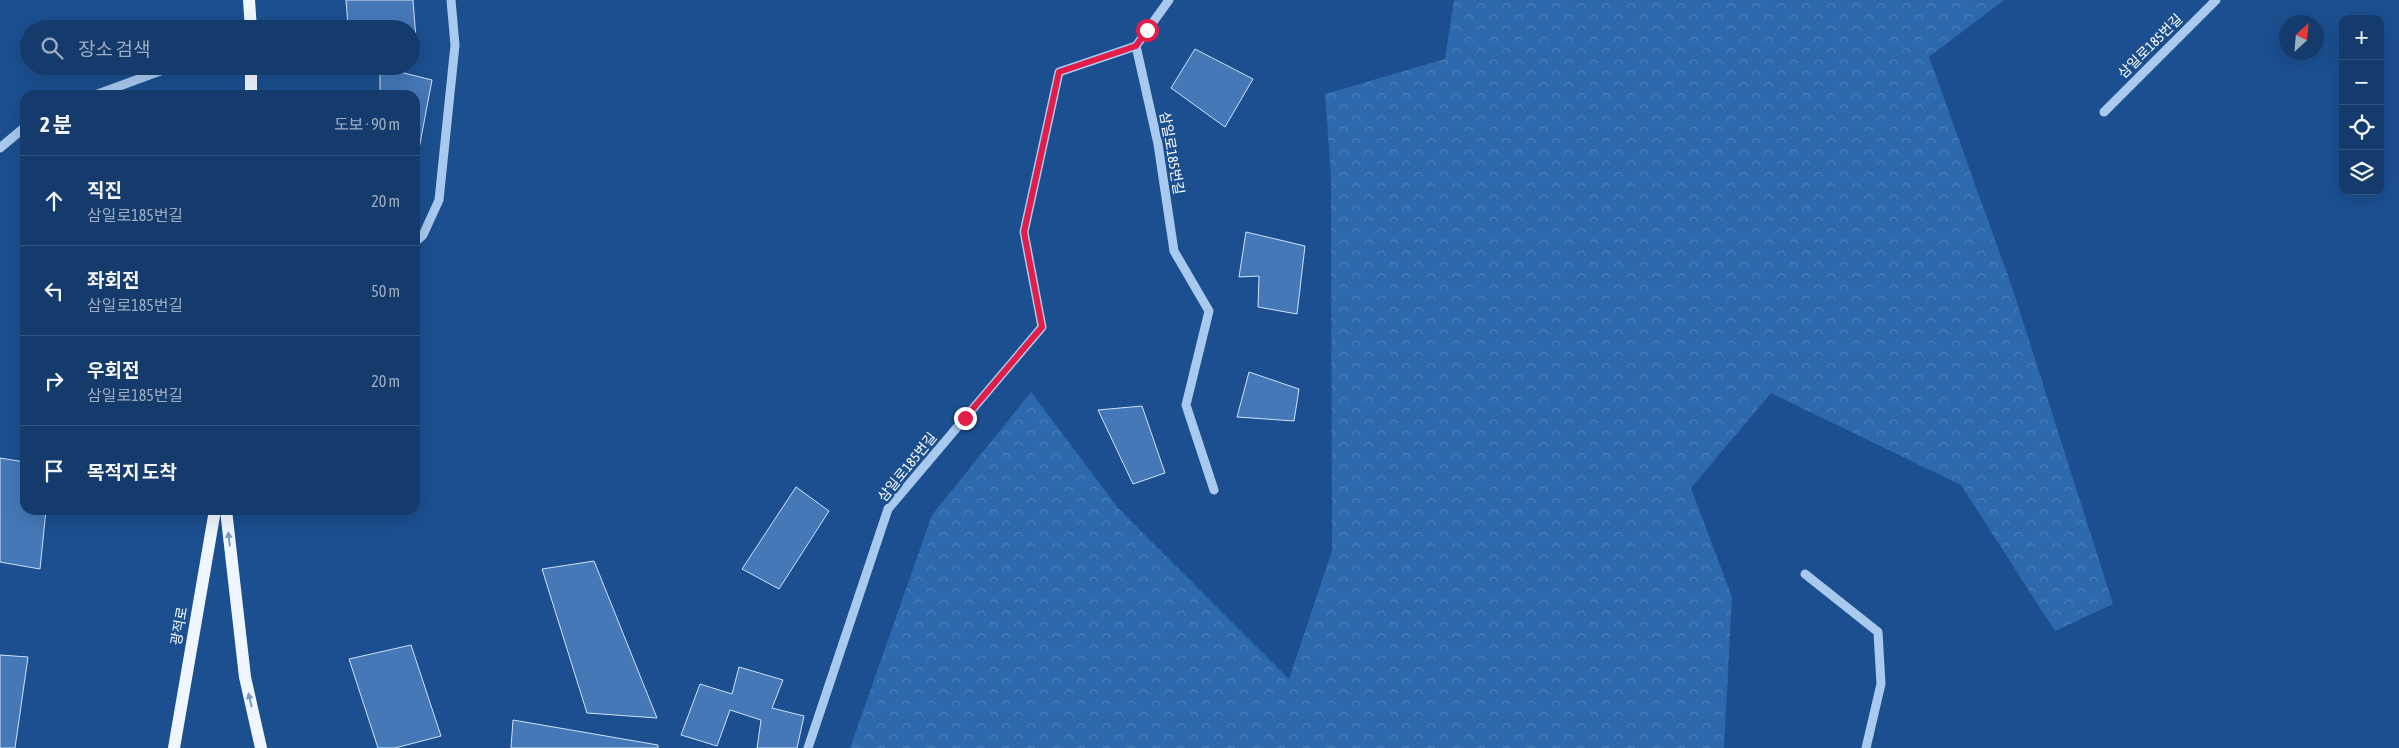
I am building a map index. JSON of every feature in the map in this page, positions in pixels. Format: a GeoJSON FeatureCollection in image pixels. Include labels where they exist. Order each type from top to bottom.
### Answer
{"type":"FeatureCollection","features":[{"type":"Feature","properties":{"kind":"main road"},"geometry":{"type":"LineString","coordinates":[[249,0],[250,20]]}},
{"type":"Feature","properties":{"kind":"main road"},"geometry":{"type":"LineString","coordinates":[[250,90],[251,75]]}},
{"type":"Feature","properties":{"kind":"main road","name":"광적로"},"geometry":{"type":"LineString","coordinates":[[174,748],[214,515]]}},
{"type":"Feature","properties":{"kind":"main road"},"geometry":{"type":"LineString","coordinates":[[227,515],[245,677],[261,748]]}},
{"type":"Feature","properties":{"kind":"street"},"geometry":{"type":"LineString","coordinates":[[420,238],[439,200],[455,44],[450,0]]}},
{"type":"Feature","properties":{"kind":"street"},"geometry":{"type":"LineString","coordinates":[[1136,46],[1169,0]]}},
{"type":"Feature","properties":{"kind":"street","name":"삼일로185번길"},"geometry":{"type":"LineString","coordinates":[[2104,112],[2216,0]]}},
{"type":"Feature","properties":{"kind":"street","name":"삼일로185번길"},"geometry":{"type":"LineString","coordinates":[[808,748],[888,509],[1042,327],[1024,232],[1059,72],[1136,46],[1158,144],[1174,251],[1209,311],[1186,405],[1214,490]]}},
{"type":"Feature","properties":{"kind":"street"},"geometry":{"type":"LineString","coordinates":[[109,90],[149,75]]}},
{"type":"Feature","properties":{"kind":"street"},"geometry":{"type":"LineString","coordinates":[[0,148],[20,131]]}},
{"type":"Feature","properties":{"kind":"street"},"geometry":{"type":"LineString","coordinates":[[1805,574],[1878,632],[1881,684],[1866,748]]}},
{"type":"Feature","properties":{"kind":"green space"},"geometry":{"type":"Polygon","coordinates":[[[1454,0],[2004,0],[1929,57],[2011,284],[2113,604],[2055,631],[1961,485],[1771,393],[1691,488],[1732,597],[1724,748],[850,748],[932,515],[1031,392],[1118,508],[1289,679],[1332,551],[1331,177],[1325,94],[1445,59],[1454,0]]]}},
{"type":"Feature","properties":{"kind":"building"},"geometry":{"type":"Polygon","coordinates":[[[346,0],[413,0],[415,20],[348,20],[346,0]]]}},
{"type":"Feature","properties":{"kind":"building"},"geometry":{"type":"Polygon","coordinates":[[[1195,49],[1253,79],[1225,127],[1171,88],[1195,49]]]}},
{"type":"Feature","properties":{"kind":"building"},"geometry":{"type":"Polygon","coordinates":[[[380,75],[412,75],[432,80],[420,144],[420,90],[380,90],[380,75]]]}},
{"type":"Feature","properties":{"kind":"building"},"geometry":{"type":"Polygon","coordinates":[[[1246,232],[1305,246],[1297,314],[1258,307],[1259,276],[1239,277],[1246,232]]]}},
{"type":"Feature","properties":{"kind":"building"},"geometry":{"type":"Polygon","coordinates":[[[1249,372],[1299,389],[1294,421],[1237,417],[1249,372]]]}},
{"type":"Feature","properties":{"kind":"building"},"geometry":{"type":"Polygon","coordinates":[[[1142,406],[1165,473],[1133,484],[1098,410],[1142,406]]]}},
{"type":"Feature","properties":{"kind":"building"},"geometry":{"type":"Polygon","coordinates":[[[0,458],[20,461],[20,515],[45,515],[40,569],[0,562],[0,458]]]}},
{"type":"Feature","properties":{"kind":"building"},"geometry":{"type":"Polygon","coordinates":[[[796,487],[829,511],[779,589],[742,569],[796,487]]]}},
{"type":"Feature","properties":{"kind":"building"},"geometry":{"type":"Polygon","coordinates":[[[594,561],[657,718],[587,713],[542,569],[594,561]]]}},
{"type":"Feature","properties":{"kind":"building"},"geometry":{"type":"Polygon","coordinates":[[[411,645],[441,736],[395,748],[378,748],[349,659],[411,645]]]}},
{"type":"Feature","properties":{"kind":"building"},"geometry":{"type":"Polygon","coordinates":[[[0,655],[28,657],[15,748],[0,748],[0,655]]]}},
{"type":"Feature","properties":{"kind":"building"},"geometry":{"type":"Polygon","coordinates":[[[739,667],[783,680],[772,708],[804,716],[797,748],[757,748],[761,720],[730,710],[717,746],[681,735],[700,684],[732,694],[739,667]]]}},
{"type":"Feature","properties":{"kind":"building"},"geometry":{"type":"Polygon","coordinates":[[[513,720],[658,745],[658,748],[511,748],[513,720]]]}},
{"type":"Feature","properties":{"kind":"route"},"geometry":{"type":"LineString","coordinates":[[965,418],[1042,327],[1024,232],[1059,72],[1136,46],[1147,30]]}}]}
